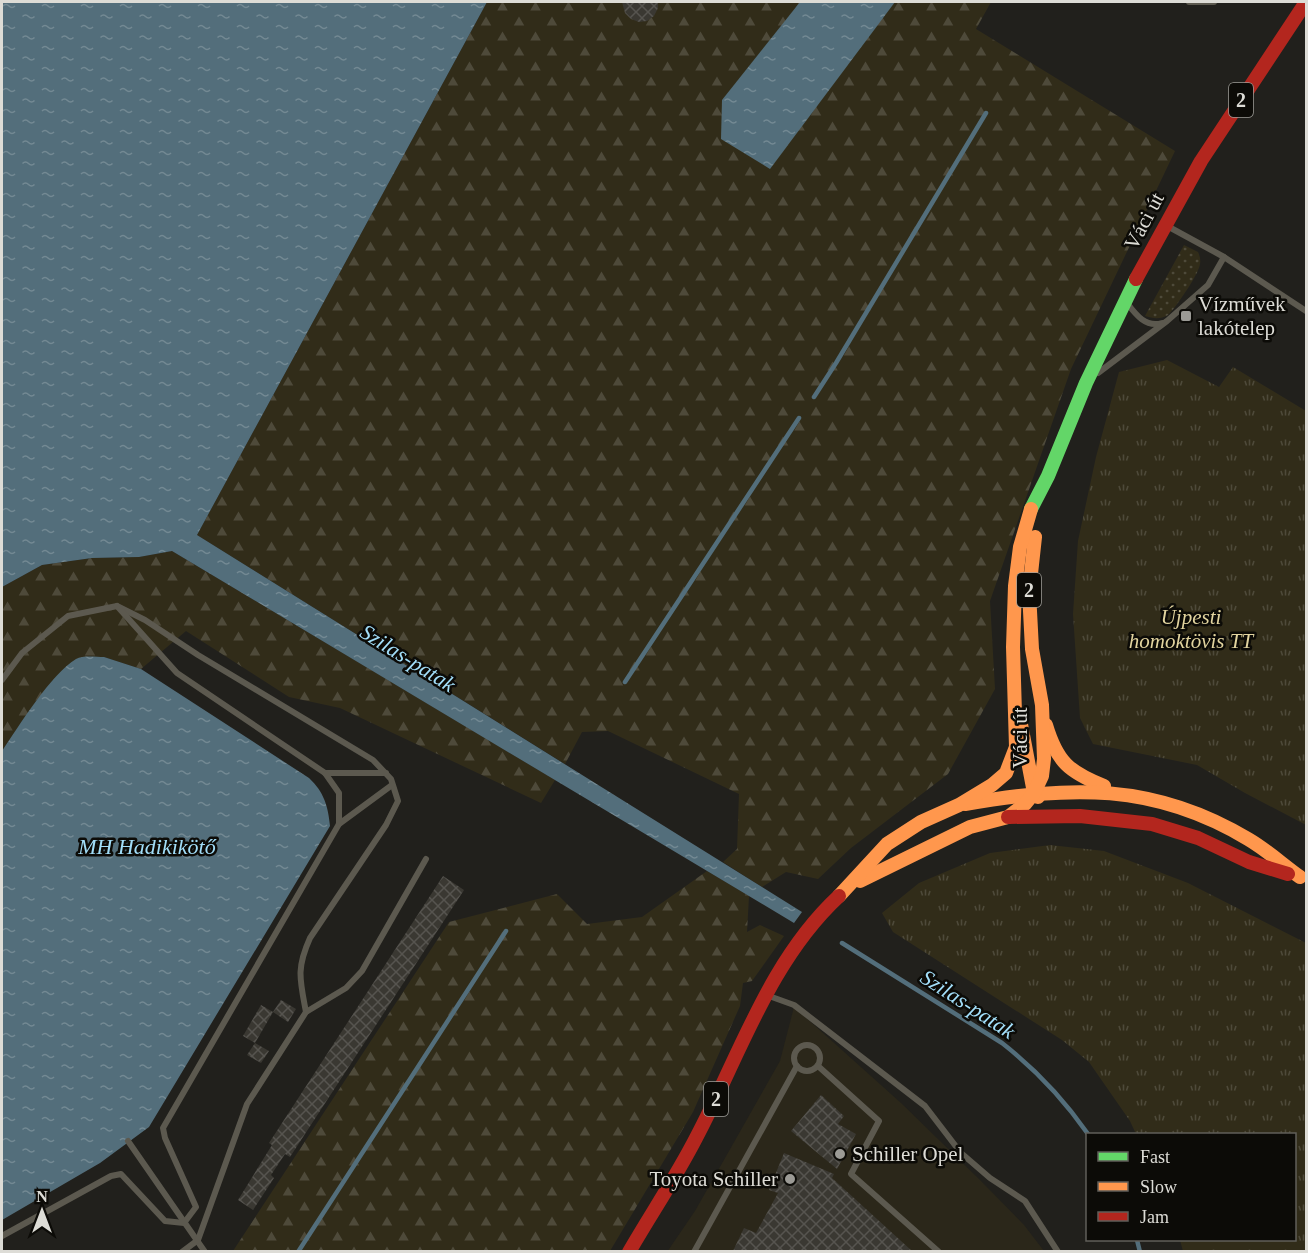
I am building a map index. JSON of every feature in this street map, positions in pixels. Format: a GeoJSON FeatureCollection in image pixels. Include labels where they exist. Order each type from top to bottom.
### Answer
{"type":"FeatureCollection","features":[{"type":"Feature","properties":{"kind":"main road","name":"Váci út"},"geometry":{"type":"LineString","coordinates":[[629,1251],[696,1139],[765,995],[821,913],[851,885],[887,844],[921,822],[959,805],[992,785],[1006,773],[1016,747],[1014,586],[1020,547],[1034,503],[1125,300],[1165,225],[1201,161],[1306,2]]}},
{"type":"Feature","properties":{"kind":"main road","name":"Váci út"},"geometry":{"type":"LineString","coordinates":[[851,885],[961,831],[1008,818],[1034,793],[1042,776],[1044,759],[1042,705],[1032,649],[1029,592],[1033,549],[1048,476]]}},
{"type":"Feature","properties":{"kind":"main road"},"geometry":{"type":"LineString","coordinates":[[1016,700],[1034,793],[1062,815]]}},
{"type":"Feature","properties":{"kind":"main road"},"geometry":{"type":"LineString","coordinates":[[1042,705],[1050,742],[1074,774],[1116,791],[1174,805],[1213,822],[1252,841],[1303,879]]}},
{"type":"Feature","properties":{"kind":"main road"},"geometry":{"type":"LineString","coordinates":[[959,805],[1061,790],[1116,791]]}},
{"type":"Feature","properties":{"kind":"main road"},"geometry":{"type":"LineString","coordinates":[[1008,818],[1062,815],[1111,818],[1157,826],[1199,838],[1243,860],[1303,879]]}},
{"type":"Feature","properties":{"kind":"lane"},"geometry":{"type":"LineString","coordinates":[[1189,2],[1214,2]]}},
{"type":"Feature","properties":{"kind":"lane"},"geometry":{"type":"LineString","coordinates":[[1165,225],[1224,257],[1306,310]]}},
{"type":"Feature","properties":{"kind":"lane"},"geometry":{"type":"LineString","coordinates":[[1086,383],[1167,321],[1208,285],[1224,257]]}},
{"type":"Feature","properties":{"kind":"lane"},"geometry":{"type":"LineString","coordinates":[[1125,300],[1139,319],[1156,325],[1167,321]]}},
{"type":"Feature","properties":{"kind":"lane"},"geometry":{"type":"LineString","coordinates":[[117,606],[177,673],[325,773],[339,793],[339,824]]}},
{"type":"Feature","properties":{"kind":"lane"},"geometry":{"type":"LineString","coordinates":[[2,680],[22,653],[68,616],[117,606],[145,620],[198,655],[373,759],[386,773],[391,779],[398,801],[386,825],[310,938],[302,956],[299,975],[306,1012]]}},
{"type":"Feature","properties":{"kind":"lane"},"geometry":{"type":"LineString","coordinates":[[325,773],[386,773]]}},
{"type":"Feature","properties":{"kind":"lane"},"geometry":{"type":"LineString","coordinates":[[184,1223],[196,1207],[165,1138],[163,1128],[339,824],[392,785]]}},
{"type":"Feature","properties":{"kind":"lane"},"geometry":{"type":"LineString","coordinates":[[182,1251],[198,1240],[247,1104],[306,1012],[346,988],[362,971],[426,859]]}},
{"type":"Feature","properties":{"kind":"lane"},"geometry":{"type":"LineString","coordinates":[[765,995],[794,1005],[925,1106],[961,1153],[990,1178],[1025,1201],[1059,1251]]}},
{"type":"Feature","properties":{"kind":"lane"},"geometry":{"type":"LineString","coordinates":[[810,1045],[820,1053],[818,1066],[808,1071],[797,1066],[795,1053],[801,1047],[810,1045]]}},
{"type":"Feature","properties":{"kind":"lane"},"geometry":{"type":"LineString","coordinates":[[694,1251],[797,1066]]}},
{"type":"Feature","properties":{"kind":"lane"},"geometry":{"type":"LineString","coordinates":[[818,1066],[879,1121],[851,1174],[939,1251]]}},
{"type":"Feature","properties":{"kind":"lane"},"geometry":{"type":"LineString","coordinates":[[128,1141],[205,1251]]}},
{"type":"Feature","properties":{"kind":"lane"},"geometry":{"type":"LineString","coordinates":[[2,1236],[111,1176],[121,1174],[165,1221],[184,1223]]}},
{"type":"Feature","properties":{"kind":"shaded area","name":"Schiller Opel"},"geometry":{"type":"Polygon","coordinates":[[[794,1007],[901,1103],[979,1179],[1024,1225],[1044,1251],[667,1252],[695,1211],[780,1061],[794,1007]]]}},
{"type":"Feature","properties":{"kind":"green space"},"geometry":{"type":"Polygon","coordinates":[[[487,2],[991,2],[976,29],[1175,151],[1071,369],[990,601],[995,689],[948,774],[851,848],[818,879],[786,872],[762,887],[723,862],[737,849],[739,794],[608,731],[582,732],[565,764],[197,535],[487,2]]]}},
{"type":"Feature","properties":{"kind":"green space"},"geometry":{"type":"Polygon","coordinates":[[[1184,245],[1198,252],[1200,259],[1199,268],[1189,287],[1165,317],[1145,316],[1184,245]]]}},
{"type":"Feature","properties":{"kind":"green space","name":"Újpesti homoktövis TT"},"geometry":{"type":"Polygon","coordinates":[[[1167,360],[1219,387],[1233,367],[1306,411],[1306,825],[1197,765],[1093,744],[1080,718],[1073,614],[1078,541],[1096,457],[1119,372],[1167,360]]]}},
{"type":"Feature","properties":{"kind":"green space"},"geometry":{"type":"Polygon","coordinates":[[[172,551],[555,780],[541,803],[340,708],[289,697],[186,631],[141,669],[104,657],[64,669],[37,700],[2,751],[2,587],[42,565],[92,558],[139,557],[172,551]]]}},
{"type":"Feature","properties":{"kind":"green space"},"geometry":{"type":"Polygon","coordinates":[[[1050,845],[1104,851],[1188,883],[1306,943],[1306,1251],[1183,1251],[1180,1241],[1296,1241],[1296,1133],[1136,1133],[1130,1121],[1089,1062],[1062,1040],[893,932],[882,913],[919,883],[990,853],[1050,845]]]}},
{"type":"Feature","properties":{"kind":"green space"},"geometry":{"type":"Polygon","coordinates":[[[707,871],[749,896],[747,932],[760,925],[784,936],[752,981],[743,983],[740,1006],[693,1112],[610,1251],[233,1251],[449,922],[557,894],[587,924],[642,917],[707,871]]]}},
{"type":"Feature","properties":{"kind":"water"},"geometry":{"type":"Polygon","coordinates":[[[2,2],[487,2],[197,535],[802,912],[794,923],[172,551],[139,557],[92,558],[42,565],[2,587],[2,2]]]}},
{"type":"Feature","properties":{"kind":"water"},"geometry":{"type":"Polygon","coordinates":[[[800,2],[895,2],[770,169],[721,139],[722,100],[800,2]]]}},
{"type":"Feature","properties":{"kind":"water","name":"MH Hadikikötő"},"geometry":{"type":"Polygon","coordinates":[[[104,657],[141,669],[309,778],[324,800],[330,826],[149,1127],[100,1163],[2,1220],[2,751],[36,701],[66,666],[79,658],[104,657]]]}},
{"type":"Feature","properties":{"kind":"building"},"geometry":{"type":"Polygon","coordinates":[[[622,2],[658,2],[658,8],[654,16],[647,21],[639,22],[631,19],[625,13],[622,2]]]}},
{"type":"Feature","properties":{"kind":"building"},"geometry":{"type":"Polygon","coordinates":[[[443,876],[464,890],[290,1157],[285,1154],[271,1175],[274,1178],[253,1210],[238,1200],[272,1145],[269,1143],[443,876]]]}},
{"type":"Feature","properties":{"kind":"building"},"geometry":{"type":"Polygon","coordinates":[[[281,1000],[296,1009],[288,1022],[273,1012],[281,1000]]]}},
{"type":"Feature","properties":{"kind":"building"},"geometry":{"type":"Polygon","coordinates":[[[261,1005],[273,1012],[255,1043],[243,1036],[261,1005]]]}},
{"type":"Feature","properties":{"kind":"building"},"geometry":{"type":"Polygon","coordinates":[[[255,1043],[269,1051],[261,1063],[247,1055],[255,1043]]]}},
{"type":"Feature","properties":{"kind":"building"},"geometry":{"type":"Polygon","coordinates":[[[821,1095],[844,1116],[838,1124],[856,1134],[837,1169],[791,1131],[821,1095]]]}},
{"type":"Feature","properties":{"kind":"building"},"geometry":{"type":"Polygon","coordinates":[[[784,1153],[834,1174],[832,1178],[912,1251],[733,1251],[744,1228],[756,1233],[778,1193],[769,1190],[784,1153]]]}},
{"type":"Feature","properties":{"kind":"waterway"},"geometry":{"type":"LineString","coordinates":[[814,397],[986,113]]}},
{"type":"Feature","properties":{"kind":"waterway"},"geometry":{"type":"LineString","coordinates":[[625,682],[799,418]]}},
{"type":"Feature","properties":{"kind":"waterway"},"geometry":{"type":"LineString","coordinates":[[298,1252],[506,931]]}},
{"type":"Feature","properties":{"kind":"waterway","name":"Szilas-patak"},"geometry":{"type":"LineString","coordinates":[[842,943],[1002,1043],[1048,1086],[1087,1133]]}},
{"type":"Feature","properties":{"kind":"waterway","name":"Szilas-patak"},"geometry":{"type":"LineString","coordinates":[[1137,1241],[1140,1252]]}},
{"type":"Feature","properties":{"kind":"traffic: fast"},"geometry":{"type":"LineString","coordinates":[[1031,509],[1048,476],[1086,383],[1136,279]]}},
{"type":"Feature","properties":{"kind":"traffic: slow"},"geometry":{"type":"LineString","coordinates":[[839,896],[887,844],[921,822],[959,805],[992,785],[1006,773],[1016,747],[1013,647],[1015,586],[1020,547],[1031,509]]}},
{"type":"Feature","properties":{"kind":"traffic: slow"},"geometry":{"type":"LineString","coordinates":[[860,881],[970,827],[1008,817],[1025,804],[1034,793],[1042,776],[1044,759],[1042,705],[1032,649],[1029,592],[1035,537]]}},
{"type":"Feature","properties":{"kind":"traffic: slow"},"geometry":{"type":"LineString","coordinates":[[1020,719],[1034,793],[1038,797]]}},
{"type":"Feature","properties":{"kind":"traffic: slow"},"geometry":{"type":"LineString","coordinates":[[1046,725],[1055,748],[1066,764],[1082,776],[1104,786]]}},
{"type":"Feature","properties":{"kind":"traffic: slow"},"geometry":{"type":"LineString","coordinates":[[965,804],[1003,798],[1076,792],[1110,793],[1144,798],[1213,820],[1255,843],[1300,877]]}},
{"type":"Feature","properties":{"kind":"traffic: jam"},"geometry":{"type":"LineString","coordinates":[[1136,279],[1201,161],[1306,2]]}},
{"type":"Feature","properties":{"kind":"traffic: jam"},"geometry":{"type":"LineString","coordinates":[[1008,817],[1080,816],[1152,824],[1198,838],[1249,862],[1288,874]]}},
{"type":"Feature","properties":{"kind":"traffic: jam"},"geometry":{"type":"LineString","coordinates":[[629,1252],[688,1153],[775,979],[793,950],[839,896]]}},
{"type":"Feature","properties":{"kind":"place","name":"Vízművek lakótelep"},"geometry":{"type":"Point","coordinates":[1186,316]}},
{"type":"Feature","properties":{"kind":"place","name":"Schiller Opel"},"geometry":{"type":"Point","coordinates":[840,1154]}},
{"type":"Feature","properties":{"kind":"place","name":"Toyota Schiller"},"geometry":{"type":"Point","coordinates":[790,1179]}}]}
